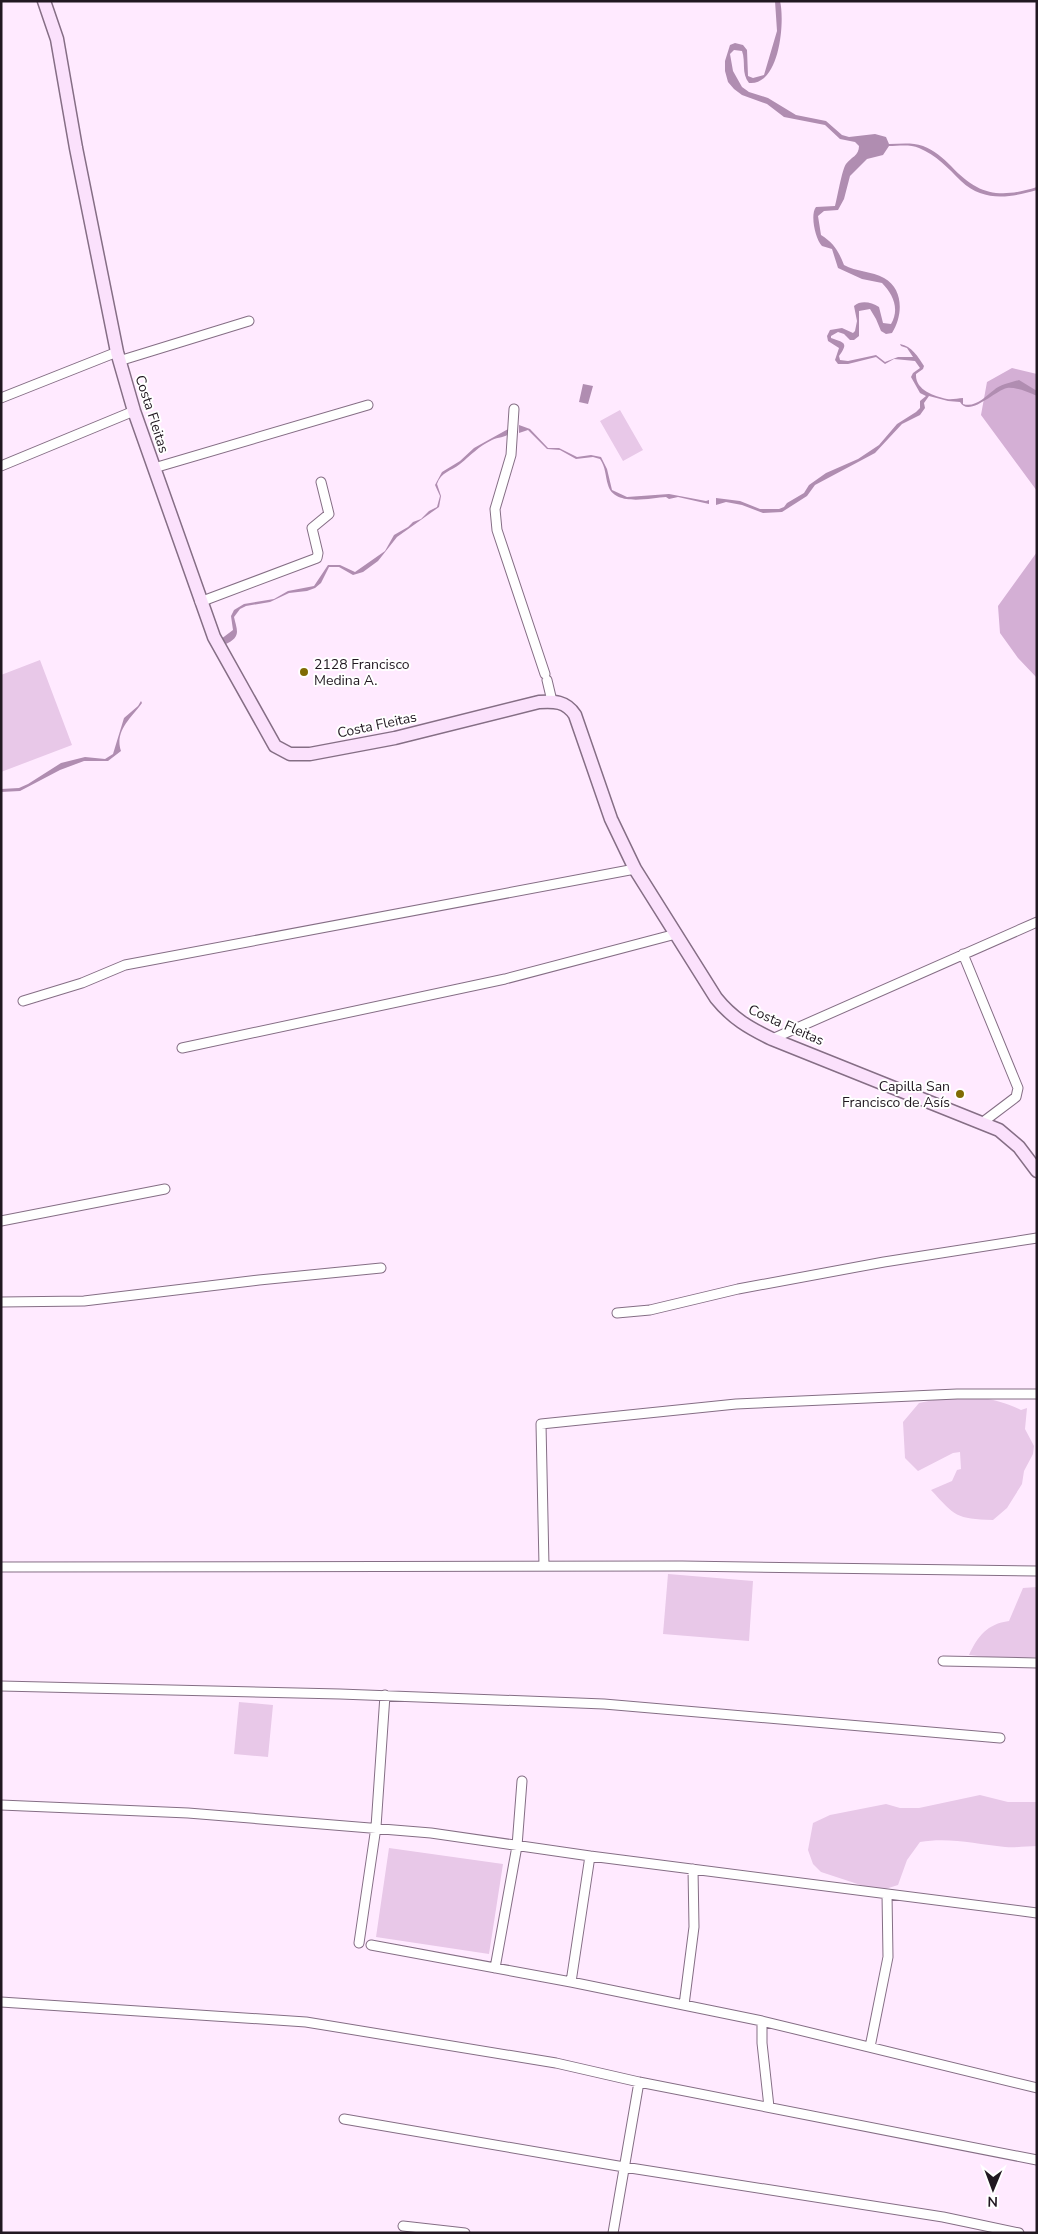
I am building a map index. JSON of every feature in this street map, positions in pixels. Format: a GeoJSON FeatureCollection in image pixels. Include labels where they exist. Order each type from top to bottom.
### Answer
{"type":"FeatureCollection","features":[{"type":"Feature","properties":{"kind":"main road","name":"Costa Fleitas"},"geometry":{"type":"LineString","coordinates":[[44,1],[51,18],[62,60],[76,148],[118,357],[134,411],[200,602],[214,637],[275,746],[290,754],[310,754],[395,738],[539,702],[552,701],[568,706],[576,715],[611,819],[635,869],[716,998],[728,1013],[750,1028],[772,1038],[984,1122],[1010,1138],[1037,1171]]}},
{"type":"Feature","properties":{"kind":"street"},"geometry":{"type":"LineString","coordinates":[[1,398],[118,357],[249,321]]}},
{"type":"Feature","properties":{"kind":"street"},"geometry":{"type":"LineString","coordinates":[[154,468],[368,405]]}},
{"type":"Feature","properties":{"kind":"street"},"geometry":{"type":"LineString","coordinates":[[514,409],[511,455],[494,509],[497,530],[546,677],[552,701]]}},
{"type":"Feature","properties":{"kind":"street"},"geometry":{"type":"LineString","coordinates":[[1,466],[134,411]]}},
{"type":"Feature","properties":{"kind":"street"},"geometry":{"type":"LineString","coordinates":[[200,602],[317,558],[312,528],[329,514],[321,482]]}},
{"type":"Feature","properties":{"kind":"street"},"geometry":{"type":"LineString","coordinates":[[23,1001],[82,984],[125,966],[635,869]]}},
{"type":"Feature","properties":{"kind":"street"},"geometry":{"type":"LineString","coordinates":[[772,1038],[1037,922]]}},
{"type":"Feature","properties":{"kind":"street"},"geometry":{"type":"LineString","coordinates":[[182,1048],[505,979],[676,934]]}},
{"type":"Feature","properties":{"kind":"street"},"geometry":{"type":"LineString","coordinates":[[963,954],[1018,1088],[1016,1097],[984,1122]]}},
{"type":"Feature","properties":{"kind":"street"},"geometry":{"type":"LineString","coordinates":[[1,1221],[165,1189]]}},
{"type":"Feature","properties":{"kind":"street"},"geometry":{"type":"LineString","coordinates":[[616,1313],[650,1310],[758,1286],[884,1262],[1037,1238]]}},
{"type":"Feature","properties":{"kind":"street"},"geometry":{"type":"LineString","coordinates":[[1,1302],[84,1301],[259,1280],[381,1268]]}},
{"type":"Feature","properties":{"kind":"street"},"geometry":{"type":"LineString","coordinates":[[544,1566],[541,1424],[736,1404],[957,1394],[1037,1394]]}},
{"type":"Feature","properties":{"kind":"street"},"geometry":{"type":"LineString","coordinates":[[1,1567],[544,1566],[1037,1571]]}},
{"type":"Feature","properties":{"kind":"street"},"geometry":{"type":"LineString","coordinates":[[943,1661],[1037,1664]]}},
{"type":"Feature","properties":{"kind":"street"},"geometry":{"type":"LineString","coordinates":[[1,1686],[384,1695],[604,1704],[1000,1738]]}},
{"type":"Feature","properties":{"kind":"street"},"geometry":{"type":"LineString","coordinates":[[359,1943],[376,1827],[384,1695]]}},
{"type":"Feature","properties":{"kind":"street"},"geometry":{"type":"LineString","coordinates":[[495,1968],[517,1846],[522,1782]]}},
{"type":"Feature","properties":{"kind":"street"},"geometry":{"type":"LineString","coordinates":[[1,1805],[178,1813],[376,1827],[693,1870],[1037,1913]]}},
{"type":"Feature","properties":{"kind":"street"},"geometry":{"type":"LineString","coordinates":[[571,1982],[590,1856]]}},
{"type":"Feature","properties":{"kind":"street"},"geometry":{"type":"LineString","coordinates":[[684,2005],[694,1927],[693,1870]]}},
{"type":"Feature","properties":{"kind":"street"},"geometry":{"type":"LineString","coordinates":[[870,2047],[888,1957],[887,1894]]}},
{"type":"Feature","properties":{"kind":"street"},"geometry":{"type":"LineString","coordinates":[[372,1945],[571,1982],[762,2021],[1037,2088]]}},
{"type":"Feature","properties":{"kind":"street"},"geometry":{"type":"LineString","coordinates":[[1,2002],[306,2022],[556,2063],[639,2082],[1037,2160]]}},
{"type":"Feature","properties":{"kind":"street"},"geometry":{"type":"LineString","coordinates":[[762,2021],[762,2043],[769,2107]]}},
{"type":"Feature","properties":{"kind":"street"},"geometry":{"type":"LineString","coordinates":[[612,2233],[639,2082]]}},
{"type":"Feature","properties":{"kind":"street"},"geometry":{"type":"LineString","coordinates":[[344,2119],[624,2167],[859,2203],[1019,2233]]}},
{"type":"Feature","properties":{"kind":"street"},"geometry":{"type":"LineString","coordinates":[[403,2226],[465,2233]]}},
{"type":"Feature","properties":{"kind":"shaded area"},"geometry":{"type":"Polygon","coordinates":[[[775,1],[780,1],[781,37],[774,64],[768,74],[759,81],[749,83],[744,71],[742,51],[734,50],[730,54],[733,71],[742,87],[749,92],[768,98],[796,115],[826,121],[842,135],[849,137],[875,134],[886,137],[889,144],[923,146],[938,154],[961,176],[980,189],[990,192],[1011,193],[1037,187],[1037,190],[1007,196],[988,195],[978,192],[969,188],[931,154],[912,146],[889,146],[883,155],[867,159],[850,176],[844,199],[838,210],[824,211],[818,216],[821,235],[836,248],[844,265],[879,276],[891,283],[898,296],[900,311],[892,333],[886,334],[881,331],[870,309],[859,311],[859,336],[854,340],[850,340],[844,334],[838,332],[831,336],[831,338],[844,344],[844,348],[839,356],[840,360],[848,361],[876,355],[885,362],[898,357],[913,357],[907,348],[900,344],[911,349],[924,366],[916,374],[919,384],[926,391],[937,396],[949,399],[963,398],[963,404],[967,405],[980,401],[996,388],[1019,380],[1037,391],[1037,396],[1026,391],[1007,388],[969,407],[964,406],[960,402],[929,396],[924,403],[925,408],[920,415],[902,424],[875,453],[815,485],[807,496],[782,512],[763,513],[742,505],[726,502],[716,505],[716,498],[740,501],[760,509],[779,509],[784,507],[787,503],[804,493],[809,485],[826,473],[858,459],[879,445],[897,424],[920,408],[920,401],[926,396],[920,393],[911,377],[920,368],[915,361],[894,359],[885,364],[876,357],[848,364],[838,364],[835,360],[839,348],[828,341],[827,336],[830,330],[842,328],[853,333],[855,331],[857,321],[854,306],[857,304],[866,302],[879,307],[883,323],[891,324],[895,313],[892,297],[882,283],[862,279],[838,268],[832,249],[819,243],[814,226],[813,215],[816,207],[835,206],[844,167],[856,154],[859,146],[855,142],[840,139],[825,125],[784,117],[767,104],[742,95],[728,82],[725,61],[730,45],[735,43],[743,45],[747,50],[748,76],[753,78],[764,75],[777,31],[775,1]]]}},
{"type":"Feature","properties":{"kind":"shaded area"},"geometry":{"type":"Polygon","coordinates":[[[1012,368],[1037,374],[1037,491],[981,415],[987,382],[1012,368]]]}},
{"type":"Feature","properties":{"kind":"shaded area"},"geometry":{"type":"Polygon","coordinates":[[[583,384],[593,386],[588,404],[579,402],[583,384]]]}},
{"type":"Feature","properties":{"kind":"shaded area"},"geometry":{"type":"Polygon","coordinates":[[[620,410],[643,450],[623,461],[600,421],[620,410]]]}},
{"type":"Feature","properties":{"kind":"shaded area"},"geometry":{"type":"Polygon","coordinates":[[[519,425],[530,429],[548,448],[559,448],[577,457],[591,455],[601,457],[607,469],[612,490],[627,497],[669,494],[709,500],[709,504],[678,497],[633,500],[617,496],[612,492],[608,485],[600,459],[593,457],[576,459],[560,450],[547,449],[528,430],[519,433],[519,425]]]}},
{"type":"Feature","properties":{"kind":"shaded area"},"geometry":{"type":"Polygon","coordinates":[[[510,428],[508,435],[483,445],[441,477],[437,484],[441,496],[439,507],[397,537],[378,561],[363,572],[353,575],[339,567],[329,567],[321,583],[315,588],[289,593],[270,602],[246,606],[240,609],[234,617],[237,630],[236,636],[224,645],[221,639],[233,630],[231,616],[234,610],[244,604],[274,599],[288,591],[314,586],[328,565],[340,565],[355,572],[385,551],[394,535],[437,507],[440,496],[435,485],[442,472],[460,461],[474,448],[510,428]]]}},
{"type":"Feature","properties":{"kind":"shaded area"},"geometry":{"type":"Polygon","coordinates":[[[1037,552],[1037,678],[1018,658],[1000,633],[998,606],[1037,552]]]}},
{"type":"Feature","properties":{"kind":"shaded area"},"geometry":{"type":"Polygon","coordinates":[[[40,660],[72,745],[1,772],[1,675],[40,660]]]}},
{"type":"Feature","properties":{"kind":"shaded area"},"geometry":{"type":"Polygon","coordinates":[[[141,701],[142,703],[122,731],[119,744],[121,751],[108,761],[84,761],[60,770],[20,791],[1,792],[1,789],[19,788],[28,784],[61,763],[85,757],[105,759],[113,754],[124,718],[141,701]]]}},
{"type":"Feature","properties":{"kind":"shaded area"},"geometry":{"type":"Polygon","coordinates":[[[948,1397],[985,1399],[1002,1402],[1021,1410],[1027,1408],[1025,1429],[1034,1446],[1033,1454],[1024,1471],[1022,1484],[1007,1508],[993,1520],[963,1517],[951,1511],[931,1490],[952,1481],[957,1470],[961,1469],[960,1452],[953,1453],[918,1471],[905,1458],[903,1422],[919,1403],[948,1397]]]}},
{"type":"Feature","properties":{"kind":"shaded area"},"geometry":{"type":"Polygon","coordinates":[[[668,1574],[753,1581],[749,1641],[663,1634],[668,1574]]]}},
{"type":"Feature","properties":{"kind":"shaded area"},"geometry":{"type":"Polygon","coordinates":[[[1037,1587],[1037,1657],[1005,1659],[969,1655],[984,1632],[995,1625],[1009,1621],[1023,1588],[1037,1587]]]}},
{"type":"Feature","properties":{"kind":"shaded area"},"geometry":{"type":"Polygon","coordinates":[[[239,1702],[273,1705],[268,1757],[234,1754],[239,1702]]]}},
{"type":"Feature","properties":{"kind":"shaded area"},"geometry":{"type":"Polygon","coordinates":[[[980,1795],[1008,1802],[1037,1802],[1037,1846],[1005,1847],[952,1841],[920,1842],[907,1860],[898,1885],[879,1891],[821,1872],[813,1864],[808,1850],[813,1823],[830,1815],[886,1804],[900,1808],[919,1808],[980,1795]]]}},
{"type":"Feature","properties":{"kind":"shaded area"},"geometry":{"type":"Polygon","coordinates":[[[389,1848],[503,1864],[489,1954],[376,1937],[389,1848]]]}},
{"type":"Feature","properties":{"kind":"place","name":"2128 Francisco Medina A."},"geometry":{"type":"Point","coordinates":[304,672]}},
{"type":"Feature","properties":{"kind":"place","name":"Capilla San Francisco de Asís"},"geometry":{"type":"Point","coordinates":[960,1094]}}]}
